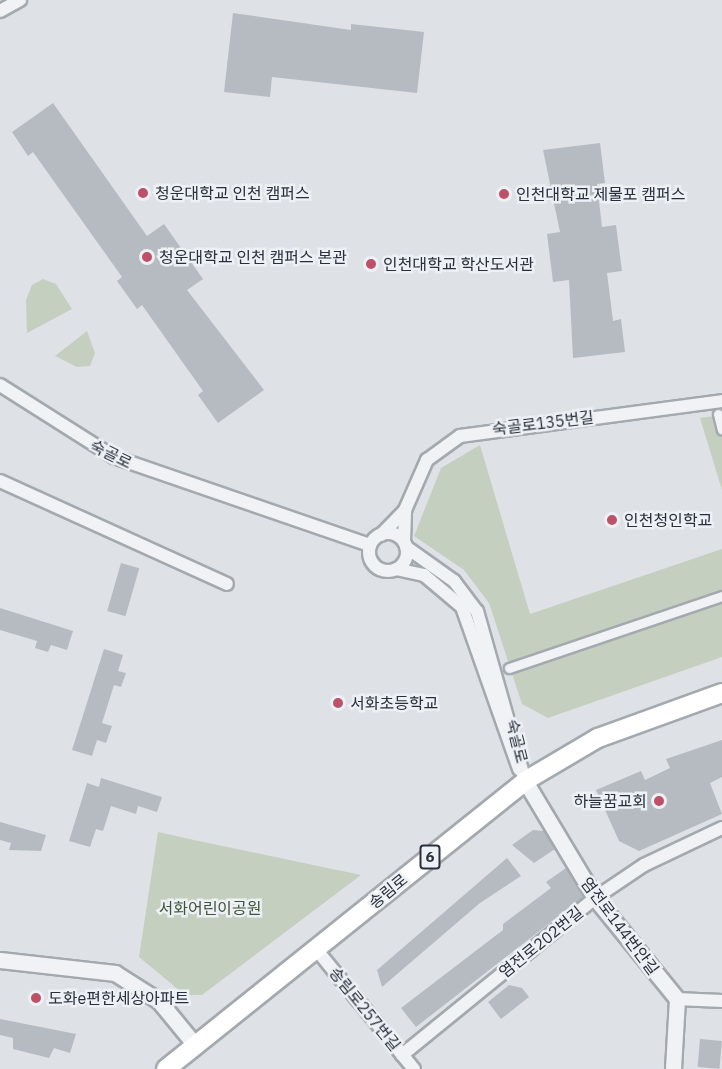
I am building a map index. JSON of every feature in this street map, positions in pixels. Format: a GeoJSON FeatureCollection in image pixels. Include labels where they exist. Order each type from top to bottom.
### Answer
{"type":"FeatureCollection","features":[{"type":"Feature","properties":{"kind":"main road","name":"송림로"},"geometry":{"type":"LineString","coordinates":[[166,1069],[525,781],[598,738],[722,693]]}},
{"type":"Feature","properties":{"kind":"street"},"geometry":{"type":"LineString","coordinates":[[0,11],[20,0]]}},
{"type":"Feature","properties":{"kind":"street","name":"숙골로"},"geometry":{"type":"LineString","coordinates":[[0,385],[114,457],[370,546],[375,566],[396,569],[435,582],[467,616],[510,751],[525,781]]}},
{"type":"Feature","properties":{"kind":"street","name":"숙골로135번길"},"geometry":{"type":"LineString","coordinates":[[381,535],[405,510],[427,459],[460,436],[722,401]]}},
{"type":"Feature","properties":{"kind":"street"},"geometry":{"type":"LineString","coordinates":[[717,414],[722,430]]}},
{"type":"Feature","properties":{"kind":"street"},"geometry":{"type":"LineString","coordinates":[[0,481],[227,584]]}},
{"type":"Feature","properties":{"kind":"street","name":"숙골로135번길"},"geometry":{"type":"LineString","coordinates":[[405,510],[405,544]]}},
{"type":"Feature","properties":{"kind":"street"},"geometry":{"type":"LineString","coordinates":[[370,546],[381,535]]}},
{"type":"Feature","properties":{"kind":"street","name":"숙골로"},"geometry":{"type":"LineString","coordinates":[[381,535],[396,535],[454,581],[477,611],[525,781]]}},
{"type":"Feature","properties":{"kind":"street"},"geometry":{"type":"LineString","coordinates":[[396,569],[404,562],[405,544]]}},
{"type":"Feature","properties":{"kind":"street"},"geometry":{"type":"LineString","coordinates":[[509,668],[722,596]]}},
{"type":"Feature","properties":{"kind":"street","name":"염전로144번안길"},"geometry":{"type":"LineString","coordinates":[[525,781],[595,898],[677,999]]}},
{"type":"Feature","properties":{"kind":"street","name":"염전로202번길"},"geometry":{"type":"LineString","coordinates":[[402,1054],[595,898],[644,865],[722,828]]}},
{"type":"Feature","properties":{"kind":"street","name":"송림로257번길"},"geometry":{"type":"LineString","coordinates":[[316,949],[414,1069]]}},
{"type":"Feature","properties":{"kind":"street"},"geometry":{"type":"LineString","coordinates":[[0,960],[115,973],[159,1001],[195,1046]]}},
{"type":"Feature","properties":{"kind":"street"},"geometry":{"type":"LineString","coordinates":[[673,1069],[677,999],[722,1001]]}},
{"type":"Feature","properties":{"kind":"green space"},"geometry":{"type":"Polygon","coordinates":[[[43,279],[56,284],[72,309],[27,333],[26,300],[32,285],[43,279]]]}},
{"type":"Feature","properties":{"kind":"green space"},"geometry":{"type":"Polygon","coordinates":[[[87,331],[95,353],[90,366],[77,367],[55,356],[87,331]]]}},
{"type":"Feature","properties":{"kind":"green space"},"geometry":{"type":"Polygon","coordinates":[[[722,415],[722,490],[700,418],[722,415]]]}},
{"type":"Feature","properties":{"kind":"green space"},"geometry":{"type":"Polygon","coordinates":[[[480,445],[530,614],[722,549],[722,657],[548,718],[522,704],[489,603],[464,570],[414,536],[441,468],[480,445]]]}},
{"type":"Feature","properties":{"kind":"green space","name":"서화어린이공원"},"geometry":{"type":"Polygon","coordinates":[[[158,832],[361,875],[202,995],[185,995],[139,957],[158,832]]]}},
{"type":"Feature","properties":{"kind":"building"},"geometry":{"type":"Polygon","coordinates":[[[233,13],[351,30],[351,24],[424,32],[417,93],[272,77],[270,97],[224,92],[233,13]]]}},
{"type":"Feature","properties":{"kind":"building","name":"청운대학교 인천 캠퍼스 본관"},"geometry":{"type":"Polygon","coordinates":[[[53,103],[147,236],[164,224],[203,279],[187,290],[264,390],[218,423],[198,395],[203,391],[142,305],[137,309],[117,281],[122,277],[33,152],[28,156],[12,132],[53,103]]]}},
{"type":"Feature","properties":{"kind":"building"},"geometry":{"type":"Polygon","coordinates":[[[600,143],[605,183],[597,184],[602,227],[616,225],[622,271],[607,273],[613,321],[621,319],[625,352],[573,358],[569,280],[553,282],[547,234],[560,232],[543,150],[600,143]]]}},
{"type":"Feature","properties":{"kind":"building"},"geometry":{"type":"Polygon","coordinates":[[[121,563],[139,568],[125,616],[107,611],[121,563]]]}},
{"type":"Feature","properties":{"kind":"building"},"geometry":{"type":"Polygon","coordinates":[[[0,608],[73,631],[67,650],[51,645],[48,652],[35,648],[37,641],[0,630],[0,608]]]}},
{"type":"Feature","properties":{"kind":"building"},"geometry":{"type":"Polygon","coordinates":[[[104,649],[123,655],[118,671],[126,673],[121,687],[114,685],[102,723],[112,726],[106,743],[97,740],[92,756],[72,750],[104,649]]]}},
{"type":"Feature","properties":{"kind":"building","name":"하늘꿈교회"},"geometry":{"type":"Polygon","coordinates":[[[722,740],[722,777],[710,783],[722,814],[639,851],[619,841],[596,790],[641,771],[645,780],[670,768],[666,759],[722,740]]]}},
{"type":"Feature","properties":{"kind":"building"},"geometry":{"type":"Polygon","coordinates":[[[101,778],[162,797],[157,812],[138,806],[136,814],[111,806],[103,831],[96,829],[90,847],[69,841],[87,783],[99,787],[101,778]]]}},
{"type":"Feature","properties":{"kind":"building"},"geometry":{"type":"Polygon","coordinates":[[[0,822],[46,835],[41,851],[9,850],[11,843],[0,840],[0,822]]]}},
{"type":"Feature","properties":{"kind":"building"},"geometry":{"type":"Polygon","coordinates":[[[533,830],[544,831],[555,849],[534,863],[512,845],[533,830]]]}},
{"type":"Feature","properties":{"kind":"building"},"geometry":{"type":"Polygon","coordinates":[[[507,858],[521,876],[480,903],[382,987],[377,970],[507,858]]]}},
{"type":"Feature","properties":{"kind":"building"},"geometry":{"type":"Polygon","coordinates":[[[566,868],[583,897],[416,1027],[401,1008],[503,930],[503,924],[551,888],[546,882],[566,868]]]}},
{"type":"Feature","properties":{"kind":"building"},"geometry":{"type":"Polygon","coordinates":[[[509,985],[522,988],[529,997],[501,1019],[488,1002],[509,985]]]}},
{"type":"Feature","properties":{"kind":"building"},"geometry":{"type":"Polygon","coordinates":[[[0,1019],[76,1034],[70,1053],[54,1048],[49,1058],[13,1049],[13,1038],[0,1035],[0,1019]]]}},
{"type":"Feature","properties":{"kind":"building"},"geometry":{"type":"Polygon","coordinates":[[[700,1039],[722,1041],[719,1069],[698,1067],[700,1039]]]}},
{"type":"Feature","properties":{"kind":"place","name":"청운대학교 인천 캠퍼스"},"geometry":{"type":"Point","coordinates":[143,193]}},
{"type":"Feature","properties":{"kind":"place","name":"인천대학교 제물포 캠퍼스"},"geometry":{"type":"Point","coordinates":[504,194]}},
{"type":"Feature","properties":{"kind":"place","name":"청운대학교 인천 캠퍼스 본관"},"geometry":{"type":"Point","coordinates":[147,257]}},
{"type":"Feature","properties":{"kind":"place","name":"인천대학교 학산도서관"},"geometry":{"type":"Point","coordinates":[371,264]}},
{"type":"Feature","properties":{"kind":"place","name":"인천청인학교"},"geometry":{"type":"Point","coordinates":[612,520]}},
{"type":"Feature","properties":{"kind":"place","name":"서화초등학교"},"geometry":{"type":"Point","coordinates":[338,703]}},
{"type":"Feature","properties":{"kind":"place","name":"하늘꿈교회"},"geometry":{"type":"Point","coordinates":[659,801]}},
{"type":"Feature","properties":{"kind":"place","name":"도화e편한세상아파트"},"geometry":{"type":"Point","coordinates":[36,998]}}]}
